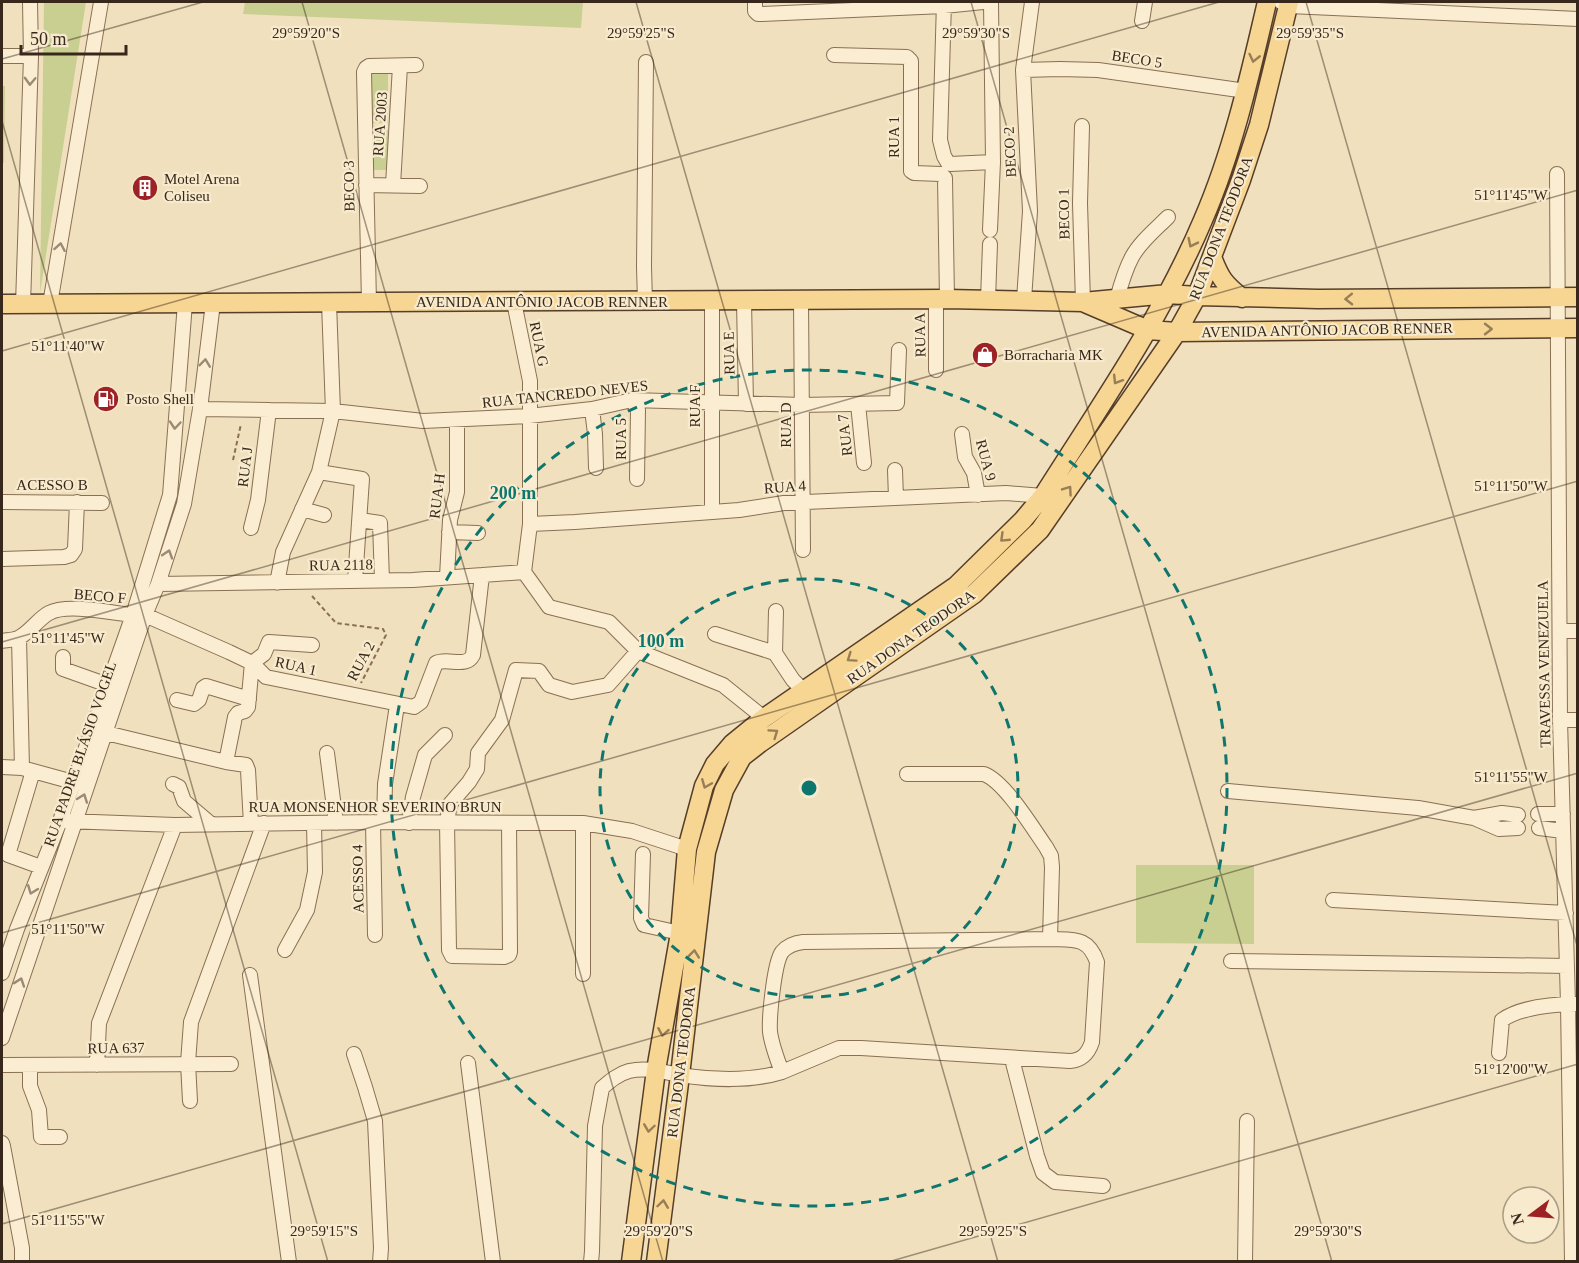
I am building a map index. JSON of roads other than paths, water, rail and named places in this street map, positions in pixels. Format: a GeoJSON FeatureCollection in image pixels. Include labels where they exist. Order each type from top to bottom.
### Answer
{"type":"FeatureCollection","features":[{"type":"Feature","properties":{"kind":"main road","name":"RUA DONA TEODORA"},"geometry":{"type":"LineString","coordinates":[[631,1262],[656,1070],[680,933],[687,849],[704,786],[715,764],[732,744],[764,718],[956,586],[1023,520],[1043,496],[1148,330],[1203,220],[1221,172],[1246,91],[1267,2]]}},
{"type":"Feature","properties":{"kind":"main road","name":"RUA DONA TEODORA"},"geometry":{"type":"LineString","coordinates":[[656,1262],[706,852],[724,790],[742,757],[974,594],[1040,530],[1177,332],[1197,296],[1241,180],[1259,125],[1286,3]]}},
{"type":"Feature","properties":{"kind":"main road"},"geometry":{"type":"LineString","coordinates":[[1221,172],[1241,180]]}},
{"type":"Feature","properties":{"kind":"main road"},"geometry":{"type":"LineString","coordinates":[[1212,257],[1227,287],[1242,298]]}},
{"type":"Feature","properties":{"kind":"main road","name":"AVENIDA ANTÔNIO JACOB RENNER"},"geometry":{"type":"LineString","coordinates":[[2,304],[941,299],[1083,302],[1168,294],[1318,299],[1578,297]]}},
{"type":"Feature","properties":{"kind":"main road"},"geometry":{"type":"LineString","coordinates":[[1407,297],[1408,330]]}},
{"type":"Feature","properties":{"kind":"main road"},"geometry":{"type":"LineString","coordinates":[[1318,299],[1318,331]]}},
{"type":"Feature","properties":{"kind":"main road","name":"AVENIDA ANTÔNIO JACOB RENNER"},"geometry":{"type":"LineString","coordinates":[[1083,302],[1148,330],[1177,332],[1578,328]]}},
{"type":"Feature","properties":{"kind":"street"},"geometry":{"type":"LineString","coordinates":[[23,304],[31,56],[30,2]]}},
{"type":"Feature","properties":{"kind":"street"},"geometry":{"type":"LineString","coordinates":[[50,304],[101,2]]}},
{"type":"Feature","properties":{"kind":"street"},"geometry":{"type":"LineString","coordinates":[[755,2],[755,11],[758,14],[983,2]]}},
{"type":"Feature","properties":{"kind":"street"},"geometry":{"type":"LineString","coordinates":[[990,230],[993,162],[991,2]]}},
{"type":"Feature","properties":{"kind":"street","name":"BECO 2"},"geometry":{"type":"LineString","coordinates":[[1024,300],[1030,211],[1023,70],[1032,2]]}},
{"type":"Feature","properties":{"kind":"street"},"geometry":{"type":"LineString","coordinates":[[1142,21],[1145,2]]}},
{"type":"Feature","properties":{"kind":"street"},"geometry":{"type":"LineString","coordinates":[[1286,3],[1468,7],[1578,19]]}},
{"type":"Feature","properties":{"kind":"street"},"geometry":{"type":"LineString","coordinates":[[944,4],[940,140],[944,156],[950,164],[993,162]]}},
{"type":"Feature","properties":{"kind":"street","name":"RUA 1"},"geometry":{"type":"LineString","coordinates":[[834,55],[910,58],[911,171],[912,173],[941,174],[945,178],[941,299]]}},
{"type":"Feature","properties":{"kind":"street"},"geometry":{"type":"LineString","coordinates":[[2,56],[31,56]]}},
{"type":"Feature","properties":{"kind":"street"},"geometry":{"type":"LineString","coordinates":[[645,301],[646,62]]}},
{"type":"Feature","properties":{"kind":"street","name":"BECO 3"},"geometry":{"type":"LineString","coordinates":[[369,303],[364,72],[369,66],[400,66]]}},
{"type":"Feature","properties":{"kind":"street"},"geometry":{"type":"LineString","coordinates":[[400,66],[416,66]]}},
{"type":"Feature","properties":{"kind":"street","name":"RUA 2003"},"geometry":{"type":"LineString","coordinates":[[393,185],[400,66]]}},
{"type":"Feature","properties":{"kind":"street","name":"BECO 5"},"geometry":{"type":"LineString","coordinates":[[1023,70],[1098,70],[1246,91]]}},
{"type":"Feature","properties":{"kind":"street","name":"BECO 1"},"geometry":{"type":"LineString","coordinates":[[1082,126],[1080,203],[1083,302]]}},
{"type":"Feature","properties":{"kind":"street","name":"TRAVESSA VENEZUELA"},"geometry":{"type":"LineString","coordinates":[[1557,174],[1560,720],[1567,966],[1573,1004],[1572,1262]]}},
{"type":"Feature","properties":{"kind":"street"},"geometry":{"type":"LineString","coordinates":[[366,185],[420,186]]}},
{"type":"Feature","properties":{"kind":"street"},"geometry":{"type":"LineString","coordinates":[[1117,298],[1132,256],[1168,217]]}},
{"type":"Feature","properties":{"kind":"street"},"geometry":{"type":"LineString","coordinates":[[988,300],[990,244]]}},
{"type":"Feature","properties":{"kind":"street","name":"RUA A"},"geometry":{"type":"LineString","coordinates":[[936,370],[941,299]]}},
{"type":"Feature","properties":{"kind":"street","name":"RUA F"},"geometry":{"type":"LineString","coordinates":[[712,301],[712,512]]}},
{"type":"Feature","properties":{"kind":"street","name":"RUA E"},"geometry":{"type":"LineString","coordinates":[[744,301],[746,404]]}},
{"type":"Feature","properties":{"kind":"street","name":"RUA D"},"geometry":{"type":"LineString","coordinates":[[801,301],[803,550]]}},
{"type":"Feature","properties":{"kind":"street","name":"RUA G"},"geometry":{"type":"LineString","coordinates":[[514,302],[530,381],[530,524],[524,572]]}},
{"type":"Feature","properties":{"kind":"street","name":"RUA PADRE BLÁSIO VOGEL"},"geometry":{"type":"LineString","coordinates":[[2,1038],[106,733],[170,495],[185,303]]}},
{"type":"Feature","properties":{"kind":"street","name":"RUA PADRE BLÁSIO VOGEL"},"geometry":{"type":"LineString","coordinates":[[2,973],[60,821],[108,685],[139,615],[158,584],[184,504],[200,409],[213,303]]}},
{"type":"Feature","properties":{"kind":"street"},"geometry":{"type":"LineString","coordinates":[[277,583],[284,552],[319,472],[333,411],[329,303]]}},
{"type":"Feature","properties":{"kind":"street","name":"RUA TANCREDO NEVES"},"geometry":{"type":"LineString","coordinates":[[200,409],[333,411],[423,422],[529,416],[592,409],[632,400],[802,405],[897,403],[899,350]]}},
{"type":"Feature","properties":{"kind":"street","name":"RUA 5"},"geometry":{"type":"LineString","coordinates":[[632,400],[638,410],[637,479]]}},
{"type":"Feature","properties":{"kind":"street","name":"RUA 7"},"geometry":{"type":"LineString","coordinates":[[858,404],[864,463]]}},
{"type":"Feature","properties":{"kind":"street"},"geometry":{"type":"LineString","coordinates":[[592,409],[596,468]]}},
{"type":"Feature","properties":{"kind":"street","name":"RUA J"},"geometry":{"type":"LineString","coordinates":[[251,528],[258,500],[269,410]]}},
{"type":"Feature","properties":{"kind":"street","name":"RUA H"},"geometry":{"type":"LineString","coordinates":[[447,577],[450,520],[457,492],[457,420]]}},
{"type":"Feature","properties":{"kind":"street","name":"RUA 9"},"geometry":{"type":"LineString","coordinates":[[962,434],[965,457],[974,474],[978,495]]}},
{"type":"Feature","properties":{"kind":"street"},"geometry":{"type":"LineString","coordinates":[[895,470],[896,498]]}},
{"type":"Feature","properties":{"kind":"street"},"geometry":{"type":"LineString","coordinates":[[319,472],[363,478],[355,581]]}},
{"type":"Feature","properties":{"kind":"street","name":"RUA 4"},"geometry":{"type":"LineString","coordinates":[[530,524],[739,510],[784,502],[1006,493],[1043,496]]}},
{"type":"Feature","properties":{"kind":"street","name":"ACESSO B"},"geometry":{"type":"LineString","coordinates":[[2,502],[102,502]]}},
{"type":"Feature","properties":{"kind":"street"},"geometry":{"type":"LineString","coordinates":[[2,559],[71,555],[75,549],[77,502]]}},
{"type":"Feature","properties":{"kind":"street"},"geometry":{"type":"LineString","coordinates":[[302,509],[324,514]]}},
{"type":"Feature","properties":{"kind":"street"},"geometry":{"type":"LineString","coordinates":[[360,520],[380,523],[382,580]]}},
{"type":"Feature","properties":{"kind":"street"},"geometry":{"type":"LineString","coordinates":[[449,532],[478,533]]}},
{"type":"Feature","properties":{"kind":"street"},"geometry":{"type":"LineString","coordinates":[[524,572],[549,607],[609,622],[638,651],[723,685],[764,718]]}},
{"type":"Feature","properties":{"kind":"street","name":"RUA 2118"},"geometry":{"type":"LineString","coordinates":[[158,584],[413,580],[524,572]]}},
{"type":"Feature","properties":{"kind":"street","name":"RUA 1"},"geometry":{"type":"LineString","coordinates":[[139,615],[252,663],[266,677],[411,707],[421,702],[436,663],[442,661],[464,663],[471,659],[482,575]]}},
{"type":"Feature","properties":{"kind":"street","name":"BECO F"},"geometry":{"type":"LineString","coordinates":[[19,638],[44,617],[58,610],[77,609],[139,615]]}},
{"type":"Feature","properties":{"kind":"street"},"geometry":{"type":"LineString","coordinates":[[776,611],[775,652],[804,691]]}},
{"type":"Feature","properties":{"kind":"street"},"geometry":{"type":"LineString","coordinates":[[1560,631],[1578,630]]}},
{"type":"Feature","properties":{"kind":"street"},"geometry":{"type":"LineString","coordinates":[[715,634],[775,652]]}},
{"type":"Feature","properties":{"kind":"street"},"geometry":{"type":"LineString","coordinates":[[2,641],[19,638],[27,769],[5,856],[41,867]]}},
{"type":"Feature","properties":{"kind":"street"},"geometry":{"type":"LineString","coordinates":[[226,762],[234,717],[247,709],[252,663],[264,654],[269,642],[312,645]]}},
{"type":"Feature","properties":{"kind":"street"},"geometry":{"type":"LineString","coordinates":[[509,823],[509,955],[504,957],[455,957],[449,950],[447,822],[450,804],[469,782],[477,769],[478,753],[502,720],[516,670],[539,671],[549,685],[572,692],[608,685],[638,651]]}},
{"type":"Feature","properties":{"kind":"street"},"geometry":{"type":"LineString","coordinates":[[63,657],[63,669],[108,685]]}},
{"type":"Feature","properties":{"kind":"street"},"geometry":{"type":"LineString","coordinates":[[177,700],[194,704],[199,700],[206,686],[249,699]]}},
{"type":"Feature","properties":{"kind":"street","name":"ACESSO 4"},"geometry":{"type":"LineString","coordinates":[[375,935],[379,822],[397,705]]}},
{"type":"Feature","properties":{"kind":"street"},"geometry":{"type":"LineString","coordinates":[[1560,720],[1578,720]]}},
{"type":"Feature","properties":{"kind":"street"},"geometry":{"type":"LineString","coordinates":[[106,733],[248,767],[257,823],[190,1022],[188,1063],[190,1101]]}},
{"type":"Feature","properties":{"kind":"street"},"geometry":{"type":"LineString","coordinates":[[409,823],[413,797],[425,755],[445,735]]}},
{"type":"Feature","properties":{"kind":"street"},"geometry":{"type":"LineString","coordinates":[[327,753],[336,823]]}},
{"type":"Feature","properties":{"kind":"street"},"geometry":{"type":"LineString","coordinates":[[2,767],[27,769],[74,782]]}},
{"type":"Feature","properties":{"kind":"street"},"geometry":{"type":"LineString","coordinates":[[907,774],[984,774],[992,777],[1002,786],[1051,856],[1050,939]]}},
{"type":"Feature","properties":{"kind":"street"},"geometry":{"type":"LineString","coordinates":[[173,784],[179,787],[184,801],[211,824]]}},
{"type":"Feature","properties":{"kind":"street"},"geometry":{"type":"LineString","coordinates":[[1228,791],[1418,808],[1474,818],[1499,829],[1518,821]]}},
{"type":"Feature","properties":{"kind":"street"},"geometry":{"type":"LineString","coordinates":[[1563,814],[1539,821],[1563,831]]}},
{"type":"Feature","properties":{"kind":"street","name":"RUA MONSENHOR SEVERINO BRUN"},"geometry":{"type":"LineString","coordinates":[[60,821],[175,825],[379,822],[583,823],[632,831],[687,849]]}},
{"type":"Feature","properties":{"kind":"street"},"geometry":{"type":"LineString","coordinates":[[285,950],[307,910],[315,872],[314,823]]}},
{"type":"Feature","properties":{"kind":"street"},"geometry":{"type":"LineString","coordinates":[[583,823],[583,974]]}},
{"type":"Feature","properties":{"kind":"street"},"geometry":{"type":"LineString","coordinates":[[97,1065],[99,1023],[175,825]]}},
{"type":"Feature","properties":{"kind":"street"},"geometry":{"type":"LineString","coordinates":[[643,854],[641,918],[644,925],[680,933]]}},
{"type":"Feature","properties":{"kind":"street"},"geometry":{"type":"LineString","coordinates":[[1333,900],[1566,913]]}},
{"type":"Feature","properties":{"kind":"street"},"geometry":{"type":"LineString","coordinates":[[2,929],[17,929]]}},
{"type":"Feature","properties":{"kind":"street"},"geometry":{"type":"LineString","coordinates":[[591,1262],[595,1126],[602,1088],[614,1077],[629,1071],[656,1070],[680,1075],[751,1079],[782,1072],[839,1048],[1012,1059],[1078,1060],[1089,1050],[1092,1042],[1097,962],[1087,944],[1081,941],[1050,939],[794,943],[782,953],[779,960],[770,1007],[770,1030],[774,1052],[782,1072]]}},
{"type":"Feature","properties":{"kind":"street"},"geometry":{"type":"LineString","coordinates":[[1231,961],[1567,966]]}},
{"type":"Feature","properties":{"kind":"street"},"geometry":{"type":"LineString","coordinates":[[250,975],[289,1262]]}},
{"type":"Feature","properties":{"kind":"street"},"geometry":{"type":"LineString","coordinates":[[1499,1053],[1502,1020],[1510,1014],[1523,1010],[1573,1004]]}},
{"type":"Feature","properties":{"kind":"street"},"geometry":{"type":"LineString","coordinates":[[354,1054],[375,1121],[380,1262]]}},
{"type":"Feature","properties":{"kind":"street"},"geometry":{"type":"LineString","coordinates":[[1012,1059],[1043,1173],[1055,1182],[1103,1186]]}},
{"type":"Feature","properties":{"kind":"street"},"geometry":{"type":"LineString","coordinates":[[468,1063],[493,1262]]}},
{"type":"Feature","properties":{"kind":"street","name":"RUA 637"},"geometry":{"type":"LineString","coordinates":[[2,1065],[231,1064]]}},
{"type":"Feature","properties":{"kind":"street"},"geometry":{"type":"LineString","coordinates":[[30,1065],[30,1086],[39,1110],[41,1137],[60,1137]]}},
{"type":"Feature","properties":{"kind":"street"},"geometry":{"type":"LineString","coordinates":[[1245,1262],[1247,1121]]}},
{"type":"Feature","properties":{"kind":"street"},"geometry":{"type":"LineString","coordinates":[[2,1143],[22,1248],[22,1262]]}},
{"type":"Feature","properties":{"kind":"place","name":"Motel Arena Coliseu"},"geometry":{"type":"Point","coordinates":[145,188]}},
{"type":"Feature","properties":{"kind":"place","name":"Borracharia MK"},"geometry":{"type":"Point","coordinates":[985,355]}},
{"type":"Feature","properties":{"kind":"place","name":"Posto Shell"},"geometry":{"type":"Point","coordinates":[106,399]}}]}
